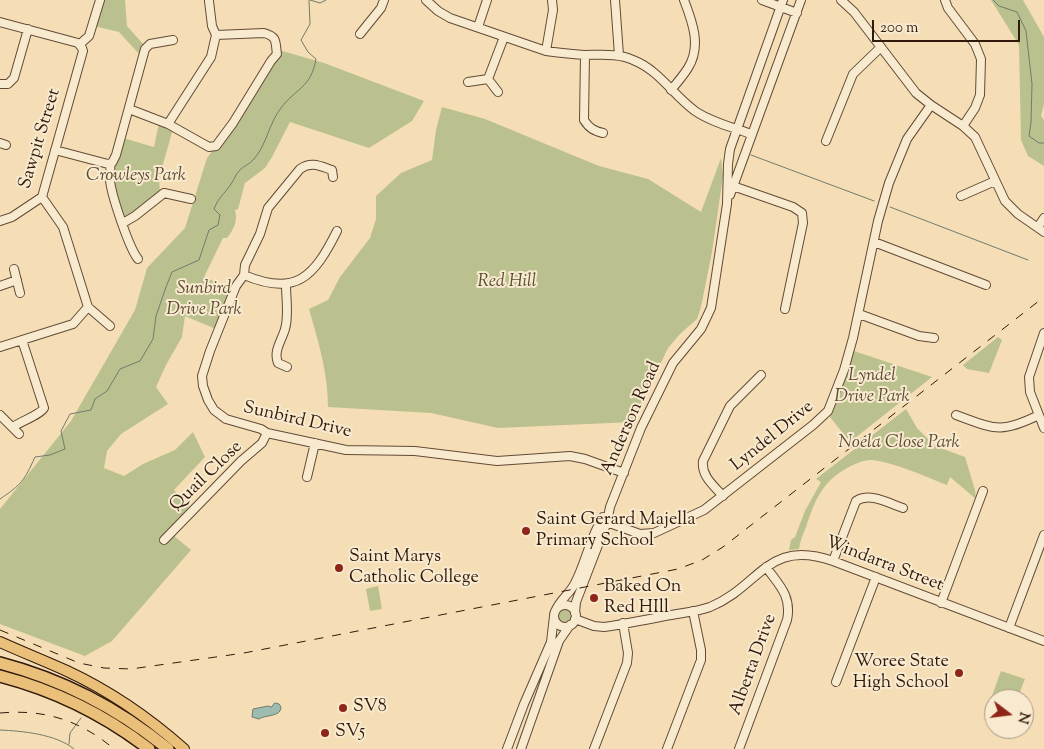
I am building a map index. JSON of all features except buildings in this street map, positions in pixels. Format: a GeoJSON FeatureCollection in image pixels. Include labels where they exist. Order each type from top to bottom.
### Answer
{"type":"FeatureCollection","features":[{"type":"Feature","properties":{"kind":"highway"},"geometry":{"type":"LineString","coordinates":[[0,657],[10,660],[20,669]]}},
{"type":"Feature","properties":{"kind":"highway"},"geometry":{"type":"LineString","coordinates":[[0,663],[59,683],[94,700],[130,722],[168,749]]}},
{"type":"Feature","properties":{"kind":"highway"},"geometry":{"type":"LineString","coordinates":[[0,676],[34,686],[75,704],[114,724],[148,749]]}},
{"type":"Feature","properties":{"kind":"main road"},"geometry":{"type":"LineString","coordinates":[[0,642],[68,671],[109,693],[145,717],[184,749]]}},
{"type":"Feature","properties":{"kind":"street","name":"Sawpit Street"},"geometry":{"type":"LineString","coordinates":[[0,222],[12,217],[42,197],[82,57],[83,52],[80,44],[89,36],[100,0]]}},
{"type":"Feature","properties":{"kind":"street"},"geometry":{"type":"LineString","coordinates":[[168,124],[211,58],[216,36],[209,0]]}},
{"type":"Feature","properties":{"kind":"street"},"geometry":{"type":"LineString","coordinates":[[360,34],[381,8],[384,0]]}},
{"type":"Feature","properties":{"kind":"street"},"geometry":{"type":"LineString","coordinates":[[426,0],[442,14],[546,51],[562,54],[619,56],[632,59],[656,74],[671,90],[695,110],[751,134]]}},
{"type":"Feature","properties":{"kind":"street"},"geometry":{"type":"LineString","coordinates":[[478,27],[487,0]]}},
{"type":"Feature","properties":{"kind":"street"},"geometry":{"type":"LineString","coordinates":[[546,51],[553,10],[552,0]]}},
{"type":"Feature","properties":{"kind":"street"},"geometry":{"type":"LineString","coordinates":[[616,0],[619,56]]}},
{"type":"Feature","properties":{"kind":"street"},"geometry":{"type":"LineString","coordinates":[[671,90],[689,66],[695,44],[693,23],[684,0]]}},
{"type":"Feature","properties":{"kind":"street"},"geometry":{"type":"LineString","coordinates":[[762,0],[782,4],[797,13]]}},
{"type":"Feature","properties":{"kind":"street","name":"Anderson Road"},"geometry":{"type":"LineString","coordinates":[[730,185],[801,0]]}},
{"type":"Feature","properties":{"kind":"street"},"geometry":{"type":"LineString","coordinates":[[841,0],[854,12],[916,92],[931,105],[963,126],[979,144],[1001,194],[1012,208],[1041,230],[1044,218]]}},
{"type":"Feature","properties":{"kind":"street"},"geometry":{"type":"LineString","coordinates":[[945,0],[948,8],[975,44],[981,59],[980,96],[975,108],[963,126]]}},
{"type":"Feature","properties":{"kind":"street","name":"Anderson Road"},"geometry":{"type":"LineString","coordinates":[[555,614],[558,604],[571,591],[577,580],[610,507],[641,428],[671,368],[701,329],[710,312],[730,185],[728,156],[736,128],[782,4]]}},
{"type":"Feature","properties":{"kind":"street"},"geometry":{"type":"LineString","coordinates":[[0,22],[80,44]]}},
{"type":"Feature","properties":{"kind":"street"},"geometry":{"type":"LineString","coordinates":[[0,84],[8,84],[14,78],[28,29]]}},
{"type":"Feature","properties":{"kind":"street"},"geometry":{"type":"LineString","coordinates":[[129,109],[168,124],[209,147],[216,146],[277,54],[275,39],[271,35],[264,33],[216,36]]}},
{"type":"Feature","properties":{"kind":"street"},"geometry":{"type":"LineString","coordinates":[[488,79],[504,37]]}},
{"type":"Feature","properties":{"kind":"street"},"geometry":{"type":"LineString","coordinates":[[138,259],[131,248],[122,224],[111,183],[110,164],[116,155],[145,49],[150,44],[173,40]]}},
{"type":"Feature","properties":{"kind":"street"},"geometry":{"type":"LineString","coordinates":[[826,141],[853,74],[882,48]]}},
{"type":"Feature","properties":{"kind":"street"},"geometry":{"type":"LineString","coordinates":[[585,55],[584,120],[588,127],[603,133]]}},
{"type":"Feature","properties":{"kind":"street"},"geometry":{"type":"LineString","coordinates":[[468,82],[488,79]]}},
{"type":"Feature","properties":{"kind":"street"},"geometry":{"type":"LineString","coordinates":[[488,79],[498,92]]}},
{"type":"Feature","properties":{"kind":"street","name":"Lyndel Drive"},"geometry":{"type":"LineString","coordinates":[[604,521],[640,534],[654,533],[691,517],[723,496],[828,411],[846,365],[882,206],[902,150],[911,133],[931,105]]}},
{"type":"Feature","properties":{"kind":"street"},"geometry":{"type":"LineString","coordinates":[[55,150],[110,164]]}},
{"type":"Feature","properties":{"kind":"street","name":"Sunbird Drive"},"geometry":{"type":"LineString","coordinates":[[333,177],[332,170],[315,164],[306,165],[268,208],[260,234],[244,265],[244,275],[236,286],[202,376],[208,400],[218,413],[231,421],[261,429],[267,433],[346,450],[415,451],[497,461],[575,456],[624,473]]}},
{"type":"Feature","properties":{"kind":"street"},"geometry":{"type":"LineString","coordinates":[[960,196],[995,181]]}},
{"type":"Feature","properties":{"kind":"street"},"geometry":{"type":"LineString","coordinates":[[730,185],[798,208],[803,215],[803,223],[785,309]]}},
{"type":"Feature","properties":{"kind":"street"},"geometry":{"type":"LineString","coordinates":[[122,224],[136,216],[164,193],[191,199]]}},
{"type":"Feature","properties":{"kind":"street"},"geometry":{"type":"LineString","coordinates":[[42,197],[63,227],[88,306],[110,326]]}},
{"type":"Feature","properties":{"kind":"street"},"geometry":{"type":"LineString","coordinates":[[244,275],[263,282],[286,285],[297,282],[310,272],[337,231]]}},
{"type":"Feature","properties":{"kind":"street"},"geometry":{"type":"LineString","coordinates":[[874,242],[986,285]]}},
{"type":"Feature","properties":{"kind":"street"},"geometry":{"type":"LineString","coordinates":[[14,269],[20,293]]}},
{"type":"Feature","properties":{"kind":"street"},"geometry":{"type":"LineString","coordinates":[[0,286],[16,280]]}},
{"type":"Feature","properties":{"kind":"street"},"geometry":{"type":"LineString","coordinates":[[286,285],[286,326],[277,349],[276,357],[278,363],[287,367]]}},
{"type":"Feature","properties":{"kind":"street"},"geometry":{"type":"LineString","coordinates":[[0,347],[74,324],[88,306]]}},
{"type":"Feature","properties":{"kind":"street"},"geometry":{"type":"LineString","coordinates":[[859,314],[919,336],[934,338]]}},
{"type":"Feature","properties":{"kind":"street"},"geometry":{"type":"LineString","coordinates":[[1044,333],[1029,377],[1030,392],[1044,428]]}},
{"type":"Feature","properties":{"kind":"street"},"geometry":{"type":"LineString","coordinates":[[13,427],[21,421],[40,413],[44,408],[22,340]]}},
{"type":"Feature","properties":{"kind":"street"},"geometry":{"type":"LineString","coordinates":[[723,496],[705,476],[702,467],[703,461],[730,406],[761,375]]}},
{"type":"Feature","properties":{"kind":"street"},"geometry":{"type":"LineString","coordinates":[[0,415],[19,434]]}},
{"type":"Feature","properties":{"kind":"street"},"geometry":{"type":"LineString","coordinates":[[956,415],[989,426],[1002,428],[1020,424],[1039,415]]}},
{"type":"Feature","properties":{"kind":"street","name":"Quail Close"},"geometry":{"type":"LineString","coordinates":[[164,540],[241,461],[262,444],[267,433]]}},
{"type":"Feature","properties":{"kind":"street"},"geometry":{"type":"LineString","coordinates":[[307,476],[315,443]]}},
{"type":"Feature","properties":{"kind":"street"},"geometry":{"type":"LineString","coordinates":[[941,603],[983,490]]}},
{"type":"Feature","properties":{"kind":"street"},"geometry":{"type":"LineString","coordinates":[[833,561],[856,501],[861,498],[873,498],[902,508]]}},
{"type":"Feature","properties":{"kind":"street","name":"Anderson Road"},"geometry":{"type":"LineString","coordinates":[[521,749],[559,641],[574,619],[576,602],[604,521]]}},
{"type":"Feature","properties":{"kind":"street"},"geometry":{"type":"LineString","coordinates":[[1009,628],[1044,535]]}},
{"type":"Feature","properties":{"kind":"street","name":"Windarra Street"},"geometry":{"type":"LineString","coordinates":[[574,619],[598,626],[694,611],[712,606],[726,598],[766,567],[782,558],[796,554],[813,554],[1044,642]]}},
{"type":"Feature","properties":{"kind":"street","name":"Alberta Drive"},"geometry":{"type":"LineString","coordinates":[[739,749],[789,611],[786,596],[766,567]]}},
{"type":"Feature","properties":{"kind":"street"},"geometry":{"type":"LineString","coordinates":[[836,682],[876,577]]}},
{"type":"Feature","properties":{"kind":"street"},"geometry":{"type":"LineString","coordinates":[[507,749],[551,642],[555,614],[558,608],[565,605],[573,608],[574,619],[566,626],[560,625],[555,620],[555,614]]}},
{"type":"Feature","properties":{"kind":"street"},"geometry":{"type":"LineString","coordinates":[[667,749],[701,660],[694,611]]}},
{"type":"Feature","properties":{"kind":"street"},"geometry":{"type":"LineString","coordinates":[[594,749],[627,663],[628,653],[623,623]]}},
{"type":"Feature","properties":{"kind":"green space"},"geometry":{"type":"Polygon","coordinates":[[[104,0],[125,0],[127,26],[144,45],[140,55],[119,32],[94,26],[104,0]]]}},
{"type":"Feature","properties":{"kind":"green space"},"geometry":{"type":"Polygon","coordinates":[[[991,0],[1023,0],[1044,37],[1044,104],[1041,116],[1044,120],[1044,166],[1028,156],[1021,140],[1019,45],[991,0]]]}},
{"type":"Feature","properties":{"kind":"green space","name":"Sunbird Drive Park"},"geometry":{"type":"Polygon","coordinates":[[[279,50],[324,63],[424,101],[412,121],[369,148],[290,122],[265,168],[245,183],[238,209],[235,210],[236,221],[233,228],[227,238],[223,238],[204,277],[233,289],[216,329],[185,316],[182,337],[156,387],[168,404],[121,434],[107,451],[104,468],[124,476],[143,464],[175,450],[193,432],[205,457],[174,490],[189,507],[168,531],[191,550],[112,641],[85,656],[0,624],[0,509],[71,421],[135,310],[147,268],[185,228],[207,158],[239,116],[279,50]]]}},
{"type":"Feature","properties":{"kind":"green space","name":"Red Hill"},"geometry":{"type":"Polygon","coordinates":[[[442,107],[485,119],[599,166],[648,179],[701,212],[721,158],[723,176],[712,252],[697,319],[668,348],[633,422],[498,428],[431,413],[328,407],[324,369],[309,309],[328,300],[340,277],[370,238],[376,219],[376,196],[401,173],[432,160],[436,130],[442,107]]]}},
{"type":"Feature","properties":{"kind":"green space","name":"Crowleys Park"},"geometry":{"type":"Polygon","coordinates":[[[159,123],[173,129],[159,178],[160,192],[129,219],[125,218],[112,181],[123,138],[154,147],[159,123]]]}},
{"type":"Feature","properties":{"kind":"green space"},"geometry":{"type":"Polygon","coordinates":[[[998,337],[1002,340],[989,373],[967,369],[963,365],[998,337]]]}},
{"type":"Feature","properties":{"kind":"green space","name":"Lyndel Drive Park"},"geometry":{"type":"Polygon","coordinates":[[[854,351],[932,377],[850,442],[830,417],[838,400],[854,351]]]}},
{"type":"Feature","properties":{"kind":"green space","name":"Noela Close Park"},"geometry":{"type":"Polygon","coordinates":[[[906,409],[917,428],[935,446],[965,457],[976,499],[950,477],[947,485],[888,463],[865,461],[840,472],[826,485],[816,500],[799,549],[789,550],[791,540],[795,537],[805,511],[821,482],[816,479],[906,409]]]}},
{"type":"Feature","properties":{"kind":"green space"},"geometry":{"type":"Polygon","coordinates":[[[378,586],[382,609],[370,611],[366,589],[378,586]]]}},
{"type":"Feature","properties":{"kind":"green space"},"geometry":{"type":"Polygon","coordinates":[[[565,608],[570,610],[572,615],[570,620],[565,622],[560,620],[558,615],[560,610],[565,608]]]}},
{"type":"Feature","properties":{"kind":"green space"},"geometry":{"type":"Polygon","coordinates":[[[1001,671],[1025,679],[1021,689],[994,689],[1001,671]]]}},
{"type":"Feature","properties":{"kind":"shaded area"},"geometry":{"type":"Polygon","coordinates":[[[275,703],[281,707],[278,713],[259,719],[252,717],[253,709],[271,707],[275,703]]]}},
{"type":"Feature","properties":{"kind":"waterway"},"geometry":{"type":"LineString","coordinates":[[0,499],[22,481],[35,457],[50,455],[65,449],[61,431],[70,414],[91,410],[95,399],[107,391],[120,369],[140,361],[153,339],[156,316],[172,272],[199,260],[209,230],[218,225],[220,215],[214,209],[218,201],[238,172],[252,161],[258,153],[281,108],[311,76],[316,59],[308,52],[301,40],[310,24],[309,0]]}},
{"type":"Feature","properties":{"kind":"waterway"},"geometry":{"type":"LineString","coordinates":[[310,0],[320,3],[326,0]]}},
{"type":"Feature","properties":{"kind":"waterway"},"geometry":{"type":"LineString","coordinates":[[993,0],[999,6],[1017,12],[1026,31],[1032,84],[1029,136],[1039,143],[1044,143]]}},
{"type":"Feature","properties":{"kind":"waterway"},"geometry":{"type":"LineString","coordinates":[[751,155],[874,201]]}},
{"type":"Feature","properties":{"kind":"waterway"},"geometry":{"type":"LineString","coordinates":[[890,207],[1028,260]]}},
{"type":"Feature","properties":{"kind":"waterway"},"geometry":{"type":"LineString","coordinates":[[69,744],[70,733],[81,718]]}},
{"type":"Feature","properties":{"kind":"waterway"},"geometry":{"type":"LineString","coordinates":[[0,730],[28,732],[48,737],[67,744],[74,749]]}},
{"type":"Feature","properties":{"kind":"railway"},"geometry":{"type":"LineString","coordinates":[[0,630],[79,663],[104,668],[131,669],[244,653],[678,569],[702,560],[723,547],[1044,297]]}},
{"type":"Feature","properties":{"kind":"railway"},"geometry":{"type":"LineString","coordinates":[[0,713],[32,713],[61,719],[88,731],[114,749]]}},
{"type":"Feature","properties":{"kind":"place","name":"Saint Gerard Majella Primary School"},"geometry":{"type":"Point","coordinates":[526,531]}},
{"type":"Feature","properties":{"kind":"place","name":"Saint Marys Catholic College"},"geometry":{"type":"Point","coordinates":[339,568]}},
{"type":"Feature","properties":{"kind":"place","name":"Baked On Red HIll"},"geometry":{"type":"Point","coordinates":[594,598]}},
{"type":"Feature","properties":{"kind":"place","name":"Woree State High School"},"geometry":{"type":"Point","coordinates":[959,673]}},
{"type":"Feature","properties":{"kind":"place","name":"SV8"},"geometry":{"type":"Point","coordinates":[343,708]}},
{"type":"Feature","properties":{"kind":"place","name":"SV5"},"geometry":{"type":"Point","coordinates":[325,733]}}]}
